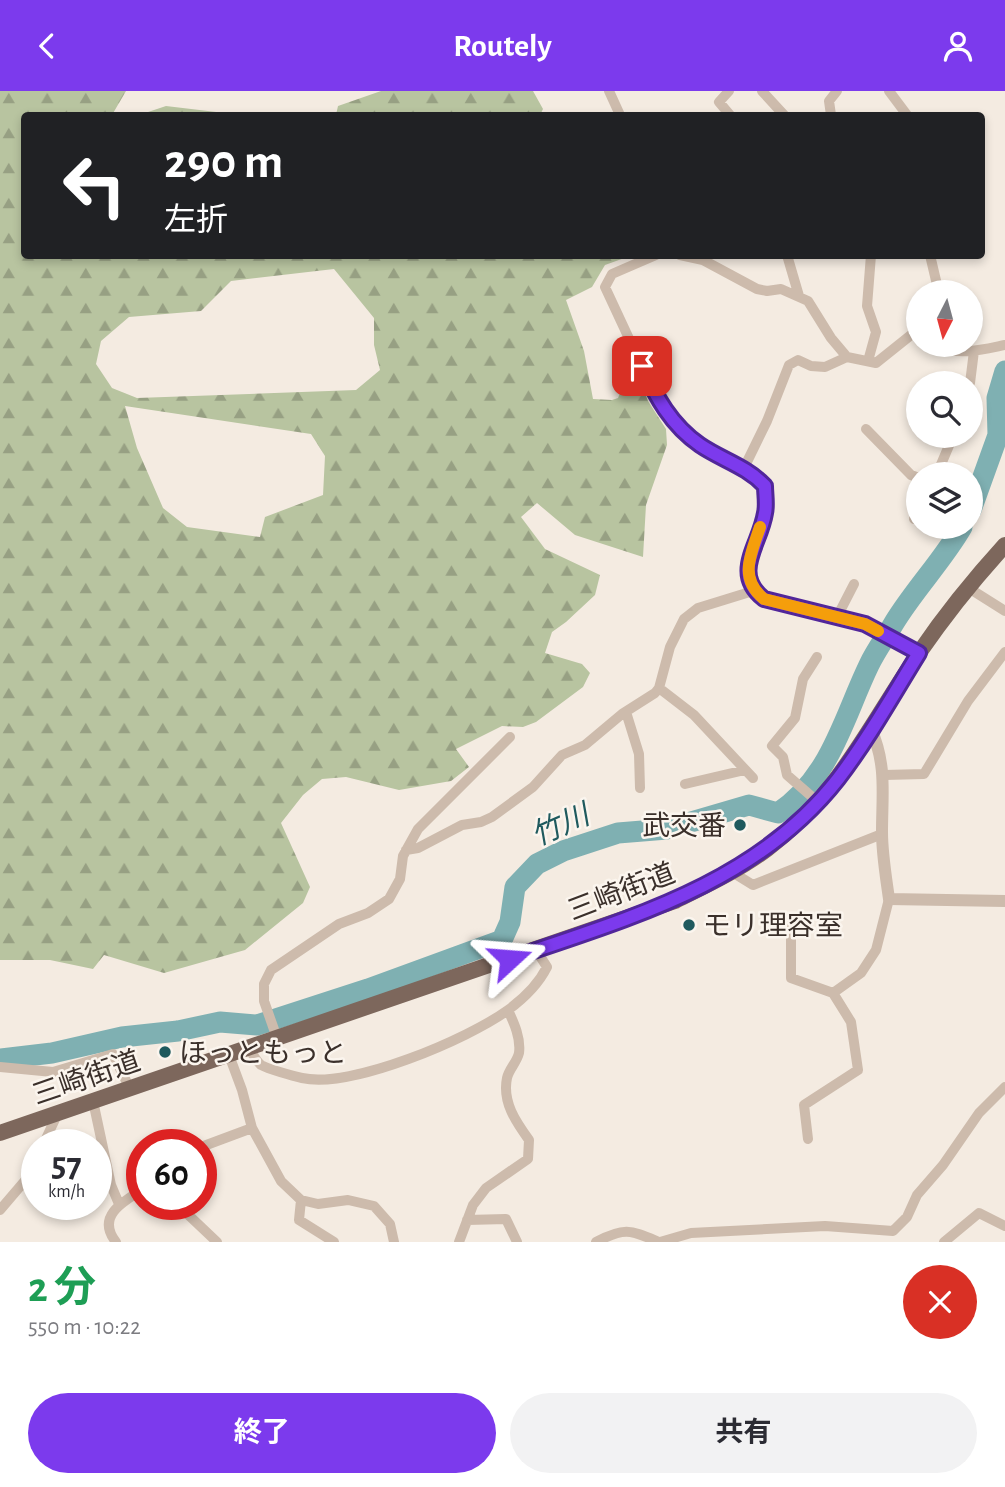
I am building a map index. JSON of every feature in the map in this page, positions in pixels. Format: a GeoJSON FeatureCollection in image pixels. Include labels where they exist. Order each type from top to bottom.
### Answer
{"type":"FeatureCollection","features":[{"type":"Feature","properties":{"kind":"main road","name":"三崎街道"},"geometry":{"type":"LineString","coordinates":[[0,1133],[675,901],[732,872],[767,849],[818,802],[838,779],[919,653],[967,587],[1005,545]]}},
{"type":"Feature","properties":{"kind":"street"},"geometry":{"type":"LineString","coordinates":[[610,91],[619,112]]}},
{"type":"Feature","properties":{"kind":"street"},"geometry":{"type":"LineString","coordinates":[[727,112],[719,102],[729,91]]}},
{"type":"Feature","properties":{"kind":"street"},"geometry":{"type":"LineString","coordinates":[[762,91],[781,112]]}},
{"type":"Feature","properties":{"kind":"street"},"geometry":{"type":"LineString","coordinates":[[889,91],[905,112]]}},
{"type":"Feature","properties":{"kind":"street"},"geometry":{"type":"LineString","coordinates":[[831,112],[829,101],[832,93]]}},
{"type":"Feature","properties":{"kind":"street"},"geometry":{"type":"LineString","coordinates":[[647,259],[612,274],[605,287],[659,403],[670,417],[700,445],[744,468],[765,486],[765,513],[749,562],[749,580],[753,590],[764,599],[865,624],[919,653]]}},
{"type":"Feature","properties":{"kind":"street"},"geometry":{"type":"LineString","coordinates":[[698,259],[757,289],[781,289],[799,296],[813,308],[831,338],[847,357]]}},
{"type":"Feature","properties":{"kind":"street"},"geometry":{"type":"LineString","coordinates":[[788,259],[799,296]]}},
{"type":"Feature","properties":{"kind":"street"},"geometry":{"type":"LineString","coordinates":[[868,361],[876,332],[867,306],[871,259]]}},
{"type":"Feature","properties":{"kind":"street"},"geometry":{"type":"LineString","coordinates":[[931,259],[935,280]]}},
{"type":"Feature","properties":{"kind":"street"},"geometry":{"type":"LineString","coordinates":[[744,468],[767,421],[789,365],[798,361],[825,367],[847,357],[876,363],[906,339]]}},
{"type":"Feature","properties":{"kind":"street"},"geometry":{"type":"LineString","coordinates":[[984,349],[1005,345]]}},
{"type":"Feature","properties":{"kind":"street"},"geometry":{"type":"LineString","coordinates":[[866,429],[906,470]]}},
{"type":"Feature","properties":{"kind":"street"},"geometry":{"type":"LineString","coordinates":[[837,617],[854,584]]}},
{"type":"Feature","properties":{"kind":"street"},"geometry":{"type":"LineString","coordinates":[[967,587],[1005,611]]}},
{"type":"Feature","properties":{"kind":"street"},"geometry":{"type":"LineString","coordinates":[[407,850],[418,848],[462,825],[492,817],[533,787],[562,755],[584,745],[659,688],[670,647],[684,619],[698,608],[753,590]]}},
{"type":"Feature","properties":{"kind":"street"},"geometry":{"type":"LineString","coordinates":[[884,775],[924,774],[968,701],[1005,652]]}},
{"type":"Feature","properties":{"kind":"street"},"geometry":{"type":"LineString","coordinates":[[817,657],[803,680],[795,718],[772,746],[783,757],[787,775],[818,802]]}},
{"type":"Feature","properties":{"kind":"street"},"geometry":{"type":"LineString","coordinates":[[659,688],[694,715],[749,774],[685,784]]}},
{"type":"Feature","properties":{"kind":"street"},"geometry":{"type":"LineString","coordinates":[[625,712],[639,754],[640,788]]}},
{"type":"Feature","properties":{"kind":"street"},"geometry":{"type":"LineString","coordinates":[[833,993],[861,973],[876,950],[888,898],[882,834],[884,775],[878,745],[871,729]]}},
{"type":"Feature","properties":{"kind":"street"},"geometry":{"type":"LineString","coordinates":[[277,1038],[264,1002],[264,984],[271,970],[340,924],[368,913],[389,899],[400,879],[403,856],[418,829],[510,737]]}},
{"type":"Feature","properties":{"kind":"street"},"geometry":{"type":"LineString","coordinates":[[732,872],[753,884],[882,834]]}},
{"type":"Feature","properties":{"kind":"street"},"geometry":{"type":"LineString","coordinates":[[888,898],[1005,901]]}},
{"type":"Feature","properties":{"kind":"street"},"geometry":{"type":"LineString","coordinates":[[791,922],[791,978],[833,993],[852,1022],[858,1070],[804,1105],[808,1139]]}},
{"type":"Feature","properties":{"kind":"street"},"geometry":{"type":"LineString","coordinates":[[248,1048],[261,1065],[304,1079],[337,1079],[376,1069],[456,1040],[508,1010],[542,978],[547,967],[536,950]]}},
{"type":"Feature","properties":{"kind":"street"},"geometry":{"type":"LineString","coordinates":[[459,1242],[473,1205],[486,1188],[528,1159],[529,1140],[513,1118],[506,1090],[508,1076],[519,1052],[518,1033],[508,1010]]}},
{"type":"Feature","properties":{"kind":"street"},"geometry":{"type":"LineString","coordinates":[[0,1067],[53,1072],[113,1054],[130,1089]]}},
{"type":"Feature","properties":{"kind":"street"},"geometry":{"type":"LineString","coordinates":[[229,1055],[252,1128],[281,1181],[301,1200],[318,1204],[348,1200],[374,1206],[390,1224],[394,1242]]}},
{"type":"Feature","properties":{"kind":"street"},"geometry":{"type":"LineString","coordinates":[[596,1242],[617,1231],[635,1232],[660,1242],[691,1233],[825,1226],[893,1231],[907,1217],[917,1195],[943,1165],[979,1113],[1005,1087]]}},
{"type":"Feature","properties":{"kind":"street"},"geometry":{"type":"LineString","coordinates":[[93,1101],[111,1185],[118,1204]]}},
{"type":"Feature","properties":{"kind":"street"},"geometry":{"type":"LineString","coordinates":[[50,1129],[57,1115]]}},
{"type":"Feature","properties":{"kind":"street"},"geometry":{"type":"LineString","coordinates":[[217,1141],[252,1128]]}},
{"type":"Feature","properties":{"kind":"street"},"geometry":{"type":"LineString","coordinates":[[0,1210],[21,1185]]}},
{"type":"Feature","properties":{"kind":"street"},"geometry":{"type":"LineString","coordinates":[[116,1242],[110,1234],[109,1219],[118,1204],[126,1199]]}},
{"type":"Feature","properties":{"kind":"street"},"geometry":{"type":"LineString","coordinates":[[301,1200],[299,1220],[334,1242]]}},
{"type":"Feature","properties":{"kind":"street"},"geometry":{"type":"LineString","coordinates":[[944,1242],[979,1213],[1005,1226]]}},
{"type":"Feature","properties":{"kind":"street"},"geometry":{"type":"LineString","coordinates":[[467,1220],[506,1219],[517,1242]]}},
{"type":"Feature","properties":{"kind":"street"},"geometry":{"type":"LineString","coordinates":[[194,1220],[217,1242]]}},
{"type":"Feature","properties":{"kind":"green space"},"geometry":{"type":"Polygon","coordinates":[[[0,91],[126,91],[114,112],[21,112],[21,259],[622,259],[605,265],[592,287],[566,300],[584,351],[593,399],[618,398],[627,377],[638,375],[648,401],[666,429],[667,445],[646,505],[643,557],[575,535],[537,503],[521,517],[545,549],[600,575],[595,595],[552,632],[545,653],[582,664],[590,673],[583,687],[536,722],[523,727],[502,726],[456,749],[469,767],[451,781],[399,790],[346,777],[322,779],[303,795],[281,823],[310,887],[303,903],[245,950],[164,973],[104,955],[93,969],[50,960],[0,960],[0,91]],[[334,269],[231,281],[201,311],[129,317],[101,341],[96,364],[112,388],[137,398],[356,390],[380,370],[374,345],[374,318],[334,269]],[[125,406],[137,448],[163,508],[187,527],[260,537],[265,517],[323,495],[325,456],[311,434],[125,406]]]}},
{"type":"Feature","properties":{"kind":"green space"},"geometry":{"type":"Polygon","coordinates":[[[381,91],[533,91],[543,109],[542,112],[337,112],[338,106],[381,91]]]}},
{"type":"Feature","properties":{"kind":"green space"},"geometry":{"type":"Polygon","coordinates":[[[166,106],[216,112],[148,112],[166,106]]]}},
{"type":"Feature","properties":{"kind":"waterway","name":"竹川"},"geometry":{"type":"LineString","coordinates":[[983,477],[998,435],[997,398],[1005,371]]}},
{"type":"Feature","properties":{"kind":"waterway","name":"竹川"},"geometry":{"type":"LineString","coordinates":[[0,1059],[52,1053],[122,1037],[178,1031],[220,1022],[257,1025],[368,989],[502,940],[510,922],[515,887],[537,864],[563,851],[618,833],[667,829],[749,805],[778,813],[796,799],[823,765],[875,654],[954,539]]}},
{"type":"Feature","properties":{"kind":"slow traffic"},"geometry":{"type":"LineString","coordinates":[[760,527],[749,562],[749,580],[753,590],[764,599],[812,609],[865,624],[878,631]]}},
{"type":"Feature","properties":{"kind":"place","name":"武交番"},"geometry":{"type":"Point","coordinates":[740,825]}},
{"type":"Feature","properties":{"kind":"place","name":"モリ理容室"},"geometry":{"type":"Point","coordinates":[689,925]}},
{"type":"Feature","properties":{"kind":"place","name":"ほっともっと"},"geometry":{"type":"Point","coordinates":[165,1052]}},
{"type":"Feature","properties":{"kind":"route"},"geometry":{"type":"LineString","coordinates":[[510,959],[675,901],[732,872],[767,849],[792,828],[838,779],[919,653],[865,624],[764,599],[753,590],[749,580],[749,562],[765,513],[765,486],[744,468],[700,445],[670,417],[659,403],[642,366]]}}]}
